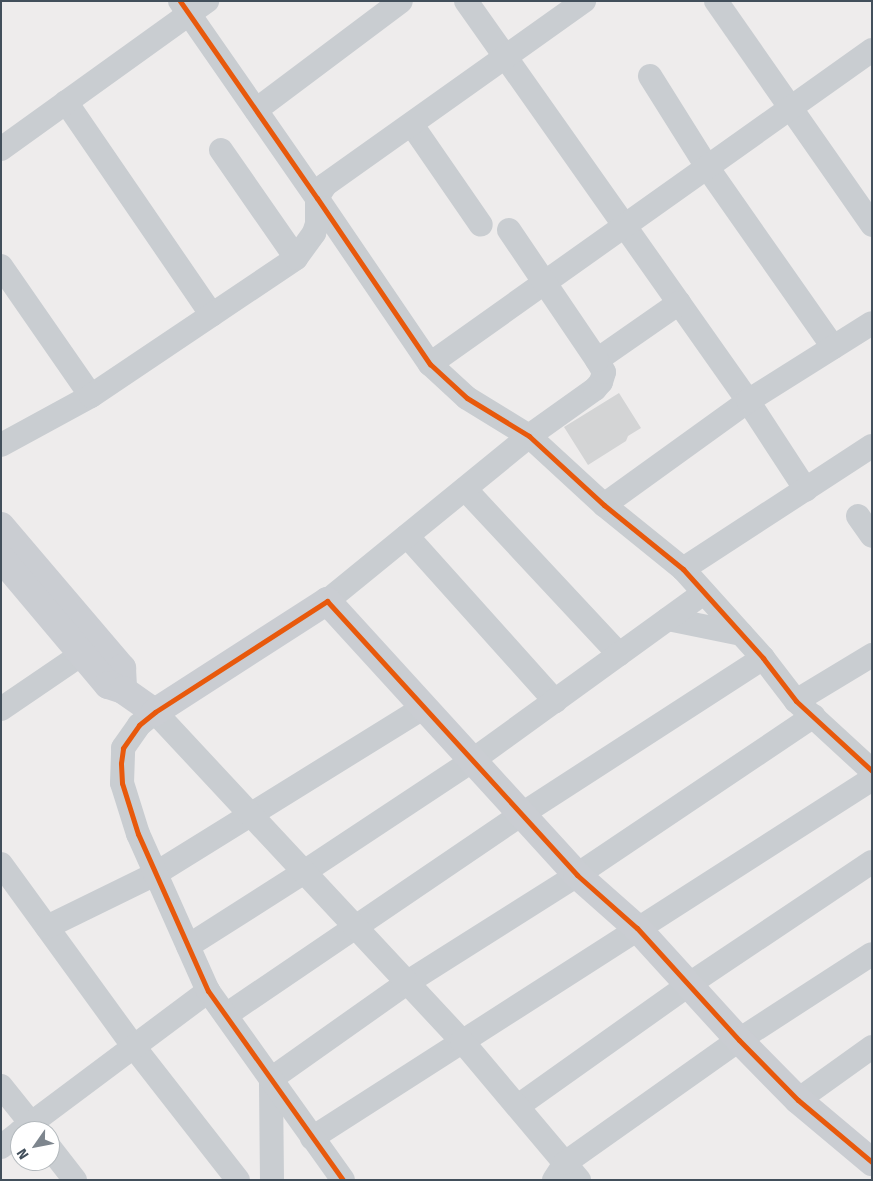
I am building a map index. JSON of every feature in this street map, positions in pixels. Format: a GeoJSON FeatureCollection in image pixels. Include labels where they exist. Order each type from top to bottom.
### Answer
{"type":"FeatureCollection","features":[{"type":"Feature","properties":{"kind":"street"},"geometry":{"type":"LineString","coordinates":[[256,110],[401,1]]}},
{"type":"Feature","properties":{"kind":"street"},"geometry":{"type":"LineString","coordinates":[[466,1],[748,402],[806,490]]}},
{"type":"Feature","properties":{"kind":"street"},"geometry":{"type":"LineString","coordinates":[[1,445],[90,396],[296,258],[314,233],[317,224],[317,198],[325,185],[335,176],[412,125],[584,1]]}},
{"type":"Feature","properties":{"kind":"street"},"geometry":{"type":"LineString","coordinates":[[716,1],[791,108],[868,210]]}},
{"type":"Feature","properties":{"kind":"street"},"geometry":{"type":"LineString","coordinates":[[1,149],[66,102],[192,5],[256,110],[430,364],[467,398],[529,436],[604,505],[683,569],[763,658],[796,701],[872,771]]}},
{"type":"Feature","properties":{"kind":"street"},"geometry":{"type":"LineString","coordinates":[[430,364],[872,50]]}},
{"type":"Feature","properties":{"kind":"street"},"geometry":{"type":"LineString","coordinates":[[650,76],[707,167],[833,347]]}},
{"type":"Feature","properties":{"kind":"street"},"geometry":{"type":"LineString","coordinates":[[66,102],[212,314]]}},
{"type":"Feature","properties":{"kind":"street"},"geometry":{"type":"LineString","coordinates":[[412,125],[481,225]]}},
{"type":"Feature","properties":{"kind":"street"},"geometry":{"type":"LineString","coordinates":[[221,150],[296,258]]}},
{"type":"Feature","properties":{"kind":"street"},"geometry":{"type":"LineString","coordinates":[[343,1180],[208,991],[155,874],[128,802],[122,783],[121,763],[123,748],[139,725],[155,712],[327,601],[529,436],[595,389],[601,382],[604,372],[597,360],[509,230]]}},
{"type":"Feature","properties":{"kind":"street"},"geometry":{"type":"LineString","coordinates":[[1,266],[90,396]]}},
{"type":"Feature","properties":{"kind":"street"},"geometry":{"type":"LineString","coordinates":[[597,360],[679,303]]}},
{"type":"Feature","properties":{"kind":"street"},"geometry":{"type":"LineString","coordinates":[[604,505],[748,402],[872,323]]}},
{"type":"Feature","properties":{"kind":"street"},"geometry":{"type":"LineString","coordinates":[[683,569],[872,446]]}},
{"type":"Feature","properties":{"kind":"street"},"geometry":{"type":"LineString","coordinates":[[465,489],[619,654]]}},
{"type":"Feature","properties":{"kind":"street"},"geometry":{"type":"LineString","coordinates":[[858,516],[872,536]]}},
{"type":"Feature","properties":{"kind":"street"},"geometry":{"type":"LineString","coordinates":[[1,526],[122,668],[123,690]]}},
{"type":"Feature","properties":{"kind":"street"},"geometry":{"type":"LineString","coordinates":[[407,536],[555,701]]}},
{"type":"Feature","properties":{"kind":"street"},"geometry":{"type":"LineString","coordinates":[[1,558],[108,685],[123,690],[155,712],[408,982],[518,1106],[566,1174],[739,1040],[872,954]]}},
{"type":"Feature","properties":{"kind":"street"},"geometry":{"type":"LineString","coordinates":[[188,946],[473,760],[704,593]]}},
{"type":"Feature","properties":{"kind":"street"},"geometry":{"type":"LineString","coordinates":[[327,601],[577,875],[637,928],[739,1040],[798,1100],[868,1152]]}},
{"type":"Feature","properties":{"kind":"street"},"geometry":{"type":"LineString","coordinates":[[668,619],[741,634]]}},
{"type":"Feature","properties":{"kind":"street"},"geometry":{"type":"LineString","coordinates":[[1,709],[82,654]]}},
{"type":"Feature","properties":{"kind":"street"},"geometry":{"type":"LineString","coordinates":[[796,701],[872,655]]}},
{"type":"Feature","properties":{"kind":"street"},"geometry":{"type":"LineString","coordinates":[[226,1016],[522,814],[763,658]]}},
{"type":"Feature","properties":{"kind":"street"},"geometry":{"type":"LineString","coordinates":[[47,926],[155,874],[424,707]]}},
{"type":"Feature","properties":{"kind":"street"},"geometry":{"type":"LineString","coordinates":[[271,1079],[408,982],[577,875],[814,716]]}},
{"type":"Feature","properties":{"kind":"street"},"geometry":{"type":"LineString","coordinates":[[312,1138],[872,778]]}},
{"type":"Feature","properties":{"kind":"street"},"geometry":{"type":"LineString","coordinates":[[518,1106],[688,985],[872,862]]}},
{"type":"Feature","properties":{"kind":"street"},"geometry":{"type":"LineString","coordinates":[[1,864],[134,1047],[238,1180]]}},
{"type":"Feature","properties":{"kind":"street"},"geometry":{"type":"LineString","coordinates":[[37,1121],[208,991]]}},
{"type":"Feature","properties":{"kind":"street"},"geometry":{"type":"LineString","coordinates":[[798,1100],[872,1047]]}},
{"type":"Feature","properties":{"kind":"street"},"geometry":{"type":"LineString","coordinates":[[271,1079],[272,1180]]}},
{"type":"Feature","properties":{"kind":"street"},"geometry":{"type":"LineString","coordinates":[[1,1086],[22,1121]]}},
{"type":"Feature","properties":{"kind":"street"},"geometry":{"type":"LineString","coordinates":[[60,1161],[75,1180]]}},
{"type":"Feature","properties":{"kind":"building"},"geometry":{"type":"Polygon","coordinates":[[[619,393],[641,428],[628,436],[626,441],[588,465],[564,427],[619,393]]]}},
{"type":"Feature","properties":{"kind":"cycle path"},"geometry":{"type":"LineString","coordinates":[[180,1],[430,364],[467,398],[529,436],[604,505],[683,569],[763,658],[796,701],[872,771]]}},
{"type":"Feature","properties":{"kind":"cycle path"},"geometry":{"type":"LineString","coordinates":[[343,1180],[208,991],[138,834],[122,783],[121,763],[123,748],[139,725],[155,712],[327,601],[577,875],[637,928],[739,1040],[798,1100],[872,1162]]}}]}
